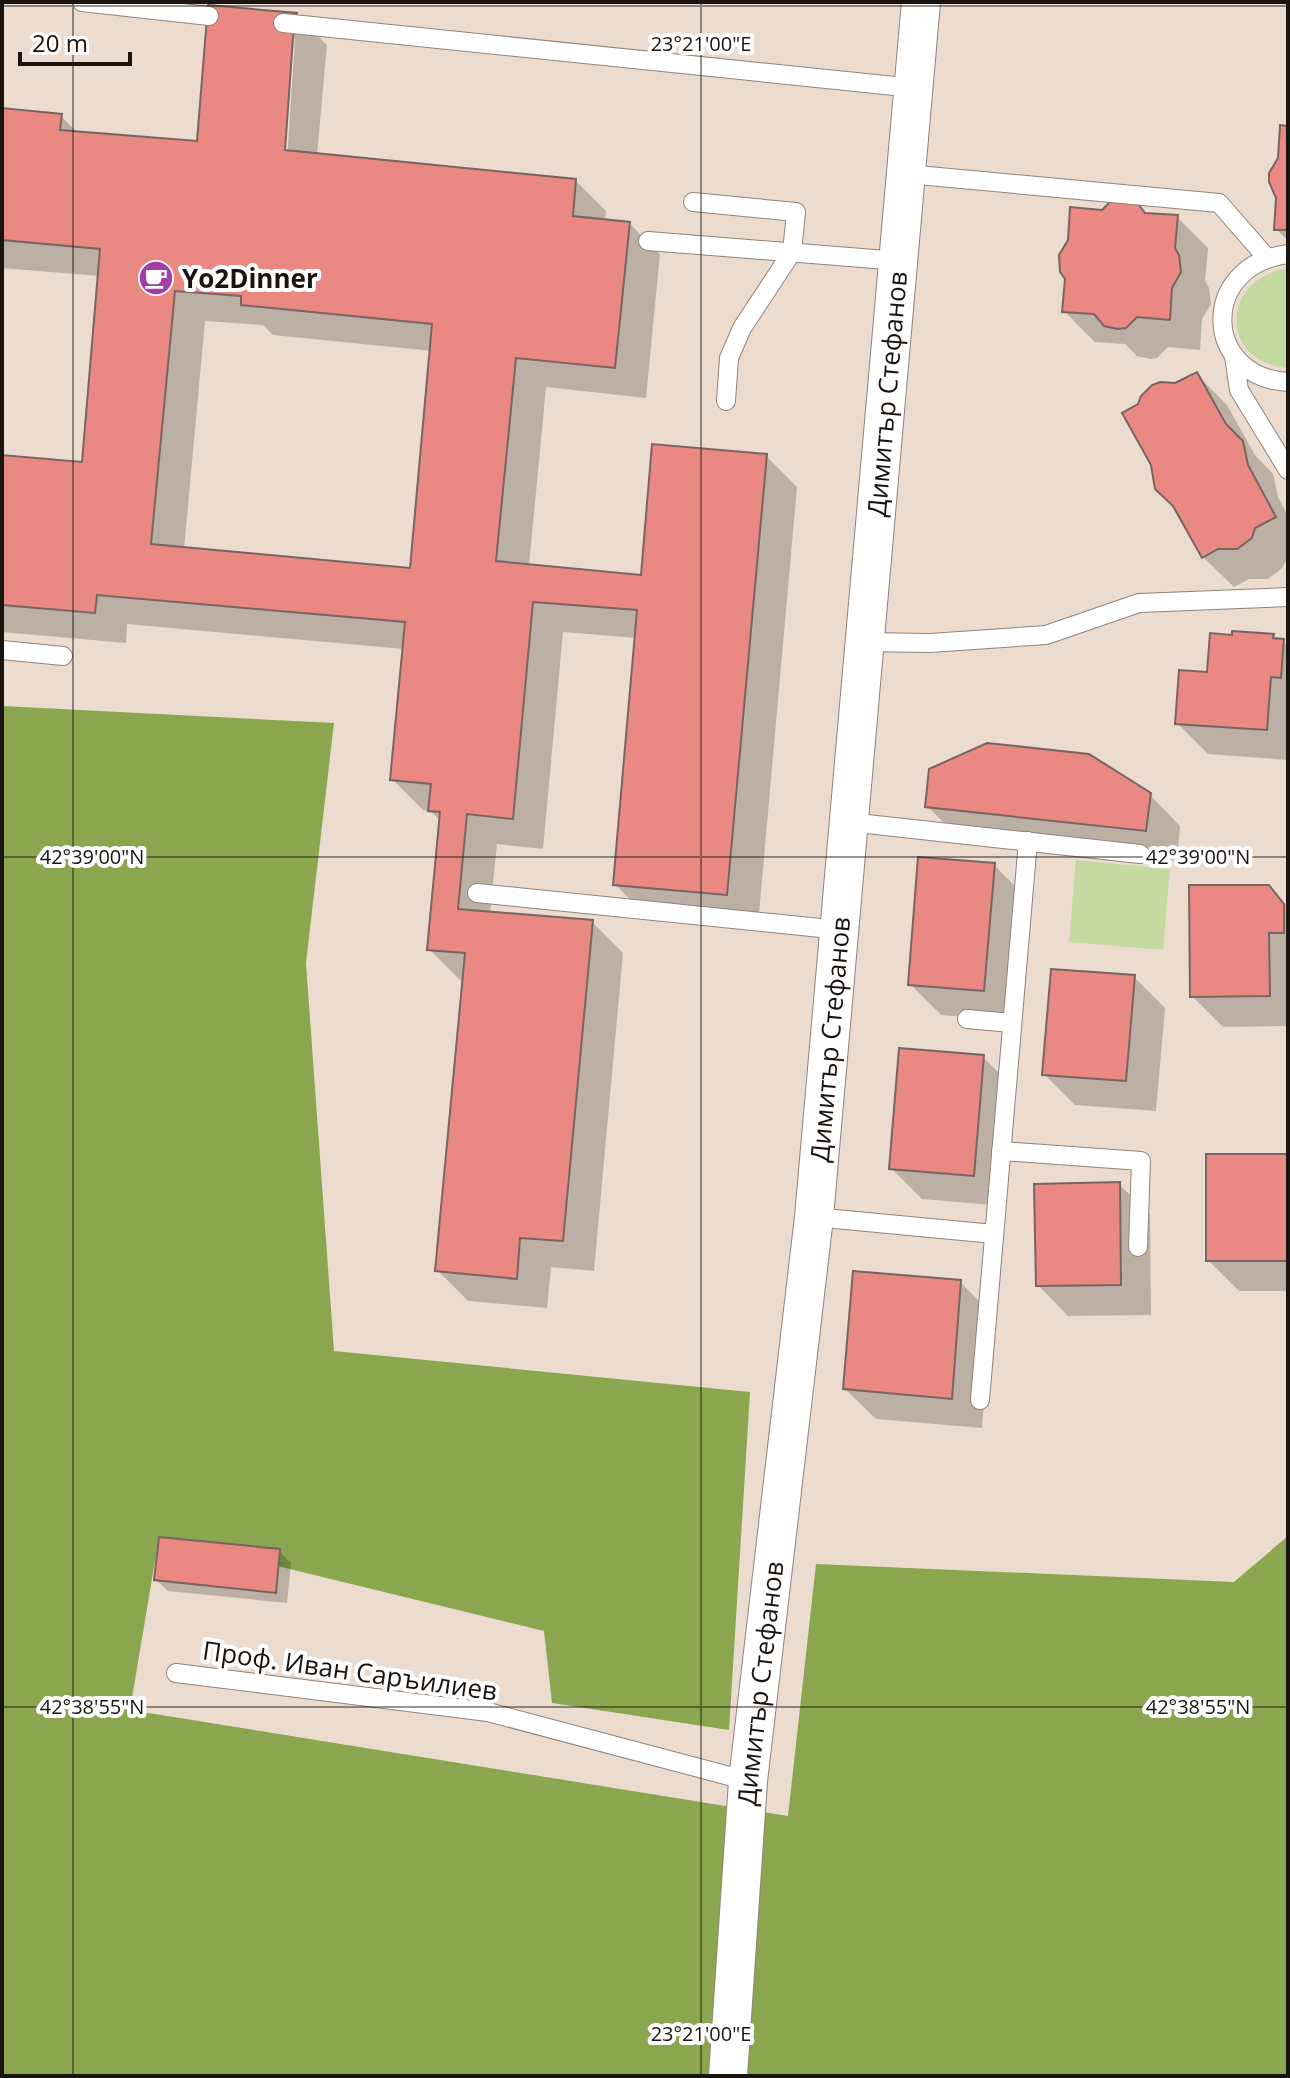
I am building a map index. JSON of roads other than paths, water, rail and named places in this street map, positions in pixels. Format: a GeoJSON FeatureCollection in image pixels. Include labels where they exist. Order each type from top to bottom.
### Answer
{"type":"FeatureCollection","features":[{"type":"Feature","properties":{"kind":"street","name":"Димитър Стефанов"},"geometry":{"type":"LineString","coordinates":[[728,2076],[748,1781],[814,1217],[921,2]]}},
{"type":"Feature","properties":{"kind":"lane"},"geometry":{"type":"LineString","coordinates":[[82,2],[209,16]]}},
{"type":"Feature","properties":{"kind":"lane"},"geometry":{"type":"LineString","coordinates":[[283,23],[914,88]]}},
{"type":"Feature","properties":{"kind":"lane"},"geometry":{"type":"LineString","coordinates":[[907,174],[1219,203],[1267,258]]}},
{"type":"Feature","properties":{"kind":"lane"},"geometry":{"type":"LineString","coordinates":[[693,202],[796,212],[792,252],[758,303],[729,358],[726,401]]}},
{"type":"Feature","properties":{"kind":"lane"},"geometry":{"type":"LineString","coordinates":[[648,241],[899,261]]}},
{"type":"Feature","properties":{"kind":"lane"},"geometry":{"type":"LineString","coordinates":[[1288,254],[1249,266],[1235,280],[1226,298],[1222,318],[1225,338],[1234,356],[1239,390],[1288,470]]}},
{"type":"Feature","properties":{"kind":"lane"},"geometry":{"type":"LineString","coordinates":[[1234,356],[1248,370],[1266,380],[1288,382]]}},
{"type":"Feature","properties":{"kind":"lane"},"geometry":{"type":"LineString","coordinates":[[865,642],[930,643],[1046,635],[1139,603],[1288,597]]}},
{"type":"Feature","properties":{"kind":"lane"},"geometry":{"type":"LineString","coordinates":[[2,650],[63,656]]}},
{"type":"Feature","properties":{"kind":"lane"},"geometry":{"type":"LineString","coordinates":[[849,822],[1140,854]]}},
{"type":"Feature","properties":{"kind":"lane"},"geometry":{"type":"LineString","coordinates":[[980,1400],[1028,841]]}},
{"type":"Feature","properties":{"kind":"lane"},"geometry":{"type":"LineString","coordinates":[[477,893],[840,930]]}},
{"type":"Feature","properties":{"kind":"lane"},"geometry":{"type":"LineString","coordinates":[[967,1019],[1012,1023]]}},
{"type":"Feature","properties":{"kind":"lane"},"geometry":{"type":"LineString","coordinates":[[1001,1151],[1141,1161],[1138,1247]]}},
{"type":"Feature","properties":{"kind":"lane"},"geometry":{"type":"LineString","coordinates":[[814,1217],[994,1234]]}},
{"type":"Feature","properties":{"kind":"lane","name":"Проф. Иван Саръилиев"},"geometry":{"type":"LineString","coordinates":[[176,1673],[488,1712],[748,1781]]}},
{"type":"Feature","properties":{"kind":"place","name":"Yo2Dinner"},"geometry":{"type":"Point","coordinates":[156,278]}}]}
